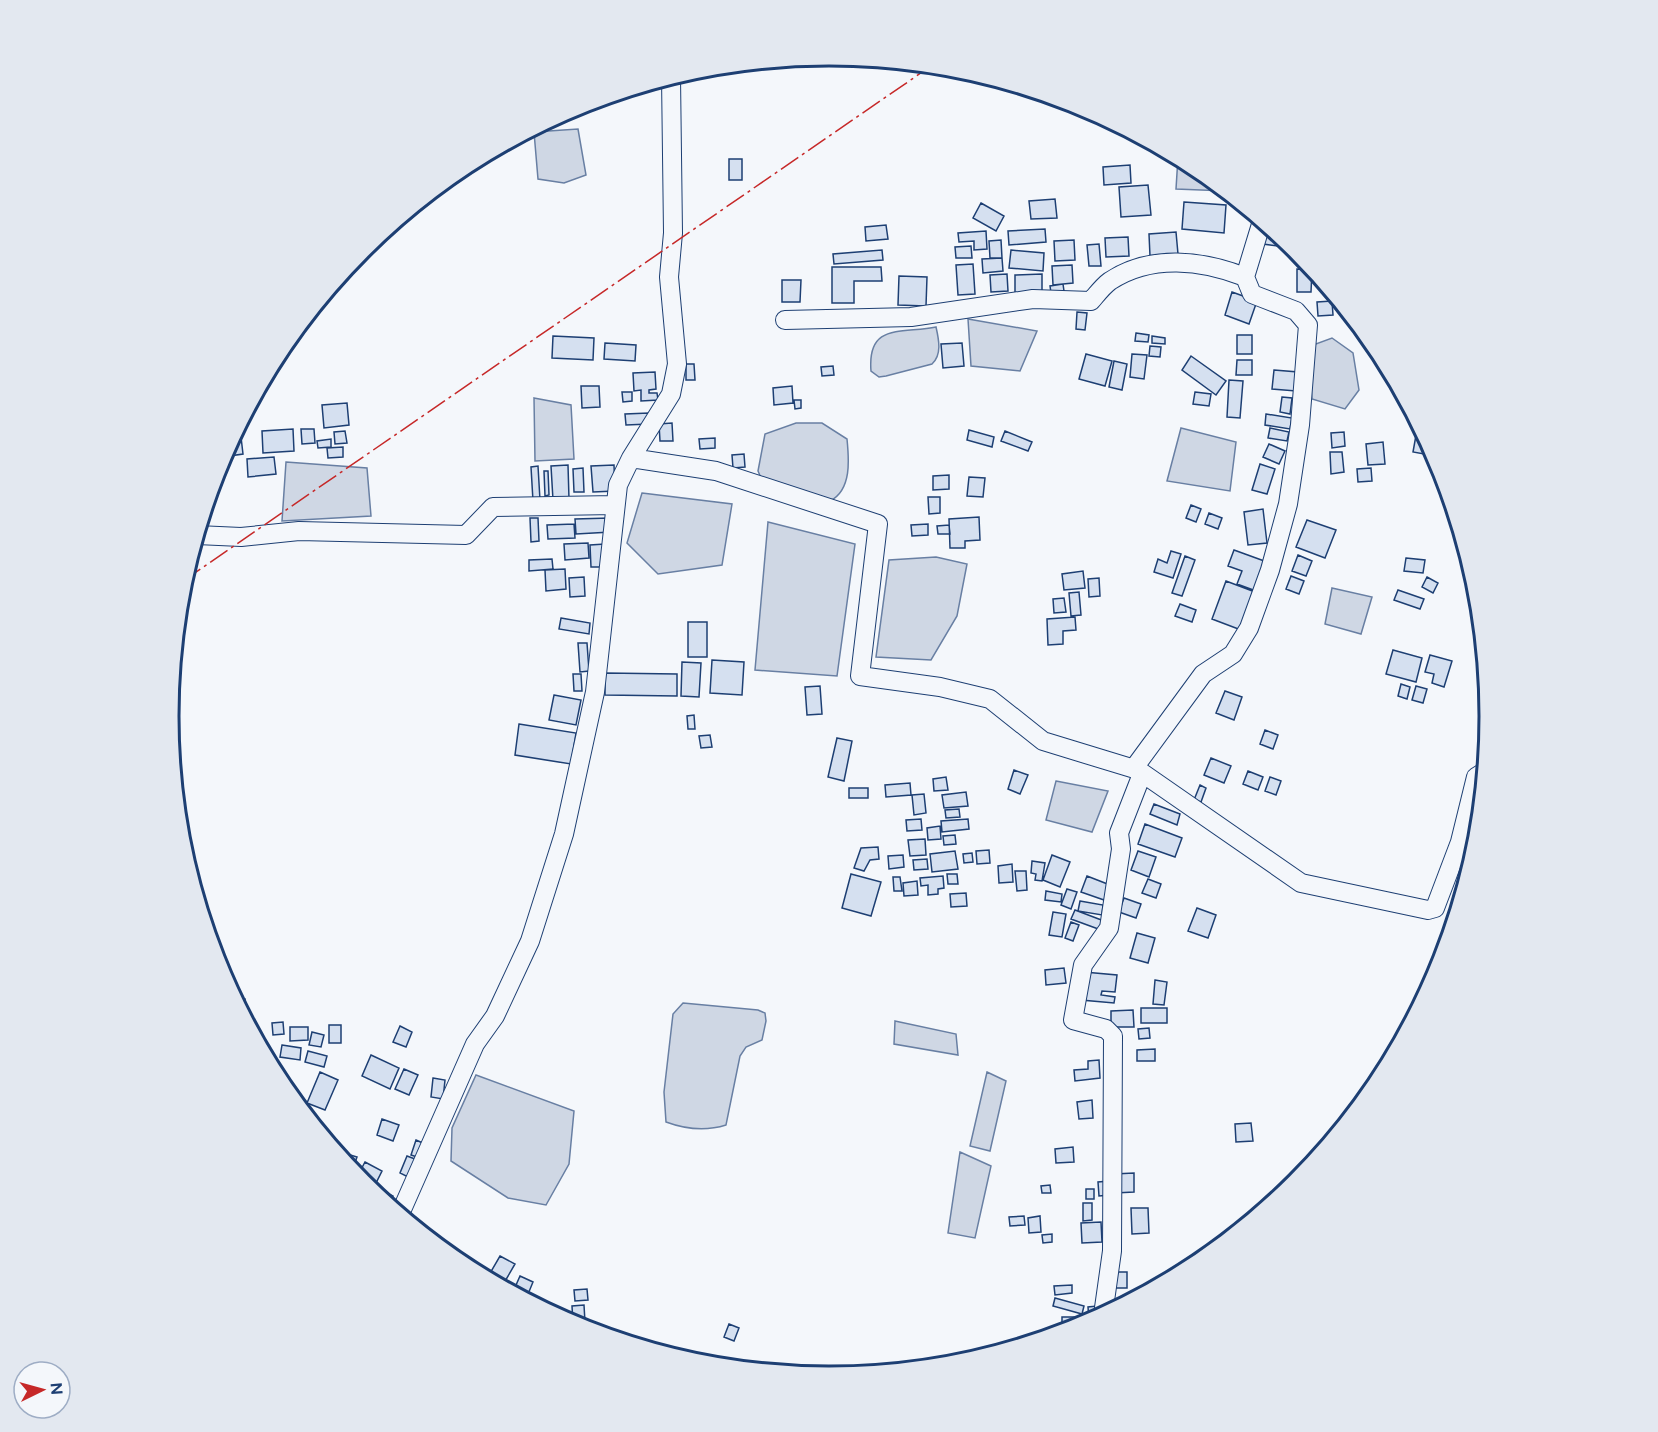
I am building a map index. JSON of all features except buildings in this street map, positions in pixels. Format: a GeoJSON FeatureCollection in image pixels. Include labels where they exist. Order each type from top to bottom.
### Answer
{"type":"FeatureCollection","features":[{"type":"Feature","properties":{"kind":"street"},"geometry":{"type":"LineString","coordinates":[[402,1207],[475,1044],[495,1016],[530,941],[564,834],[595,692],[618,485],[631,458],[671,394],[677,364],[669,277],[673,233],[671,86]]}},
{"type":"Feature","properties":{"kind":"street"},"geometry":{"type":"LineString","coordinates":[[1105,1304],[1113,1251],[1113,1036],[1106,1029],[1073,1020],[1083,965],[1109,928],[1121,849],[1119,833],[1138,771],[1203,674],[1233,654],[1249,628],[1270,570],[1288,504],[1300,425],[1308,324],[1296,311],[1252,294],[1245,277],[1260,229]]}},
{"type":"Feature","properties":{"kind":"street"},"geometry":{"type":"LineString","coordinates":[[785,320],[911,317],[1033,299],[1091,301],[1110,281],[1139,268],[1172,262],[1190,261],[1225,269],[1245,277]]}},
{"type":"Feature","properties":{"kind":"street"},"geometry":{"type":"LineString","coordinates":[[631,458],[716,471],[878,524],[860,676],[940,687],[990,699],[1043,741],[1138,771],[1174,792],[1245,846],[1301,883],[1428,910],[1435,908],[1460,842],[1476,778]]}},
{"type":"Feature","properties":{"kind":"street"},"geometry":{"type":"LineString","coordinates":[[205,535],[241,537],[299,531],[466,535],[493,507],[615,505]]}},
{"type":"Feature","properties":{"kind":"shaded area"},"geometry":{"type":"Polygon","coordinates":[[[578,129],[586,175],[564,183],[538,179],[534,137],[546,131],[578,129]]]}},
{"type":"Feature","properties":{"kind":"shaded area"},"geometry":{"type":"Polygon","coordinates":[[[1177,168],[1211,190],[1176,189],[1177,168]]]}},
{"type":"Feature","properties":{"kind":"shaded area"},"geometry":{"type":"Polygon","coordinates":[[[968,319],[1037,331],[1020,371],[971,366],[968,319]]]}},
{"type":"Feature","properties":{"kind":"shaded area"},"geometry":{"type":"Polygon","coordinates":[[[936,327],[938,352],[932,364],[879,377],[871,371],[871,355],[875,344],[881,337],[900,331],[936,327]]]}},
{"type":"Feature","properties":{"kind":"shaded area"},"geometry":{"type":"Polygon","coordinates":[[[1332,338],[1353,353],[1359,390],[1345,409],[1312,399],[1309,367],[1313,345],[1332,338]]]}},
{"type":"Feature","properties":{"kind":"shaded area"},"geometry":{"type":"Polygon","coordinates":[[[534,398],[571,405],[574,459],[535,461],[534,398]]]}},
{"type":"Feature","properties":{"kind":"shaded area"},"geometry":{"type":"Polygon","coordinates":[[[796,423],[822,423],[847,439],[846,482],[837,496],[830,501],[764,485],[758,471],[765,434],[796,423]]]}},
{"type":"Feature","properties":{"kind":"shaded area"},"geometry":{"type":"Polygon","coordinates":[[[1181,428],[1236,442],[1230,491],[1167,481],[1181,428]]]}},
{"type":"Feature","properties":{"kind":"shaded area"},"geometry":{"type":"Polygon","coordinates":[[[286,462],[367,468],[371,516],[282,521],[286,462]]]}},
{"type":"Feature","properties":{"kind":"shaded area"},"geometry":{"type":"Polygon","coordinates":[[[642,493],[732,504],[722,565],[658,574],[627,543],[642,493]]]}},
{"type":"Feature","properties":{"kind":"shaded area"},"geometry":{"type":"Polygon","coordinates":[[[768,522],[855,544],[837,676],[755,670],[768,522]]]}},
{"type":"Feature","properties":{"kind":"shaded area"},"geometry":{"type":"Polygon","coordinates":[[[936,557],[967,564],[957,616],[931,660],[876,657],[889,560],[936,557]]]}},
{"type":"Feature","properties":{"kind":"shaded area"},"geometry":{"type":"Polygon","coordinates":[[[1332,588],[1372,597],[1361,634],[1325,624],[1332,588]]]}},
{"type":"Feature","properties":{"kind":"shaded area"},"geometry":{"type":"Polygon","coordinates":[[[1056,781],[1108,791],[1092,832],[1046,820],[1056,781]]]}},
{"type":"Feature","properties":{"kind":"shaded area"},"geometry":{"type":"Polygon","coordinates":[[[683,1003],[758,1010],[765,1013],[766,1021],[762,1040],[746,1047],[740,1056],[726,1125],[696,1128],[666,1122],[664,1092],[673,1014],[683,1003]]]}},
{"type":"Feature","properties":{"kind":"shaded area"},"geometry":{"type":"Polygon","coordinates":[[[895,1021],[956,1034],[958,1055],[894,1044],[895,1021]]]}},
{"type":"Feature","properties":{"kind":"shaded area"},"geometry":{"type":"Polygon","coordinates":[[[987,1072],[1006,1081],[990,1151],[970,1146],[987,1072]]]}},
{"type":"Feature","properties":{"kind":"shaded area"},"geometry":{"type":"Polygon","coordinates":[[[476,1075],[574,1111],[569,1164],[546,1205],[508,1198],[451,1161],[452,1128],[476,1075]]]}},
{"type":"Feature","properties":{"kind":"shaded area"},"geometry":{"type":"Polygon","coordinates":[[[960,1152],[991,1166],[975,1238],[948,1233],[960,1152]]]}},
{"type":"Feature","properties":{"kind":"power"},"geometry":{"type":"LineString","coordinates":[[195,573],[921,73]]}}]}
